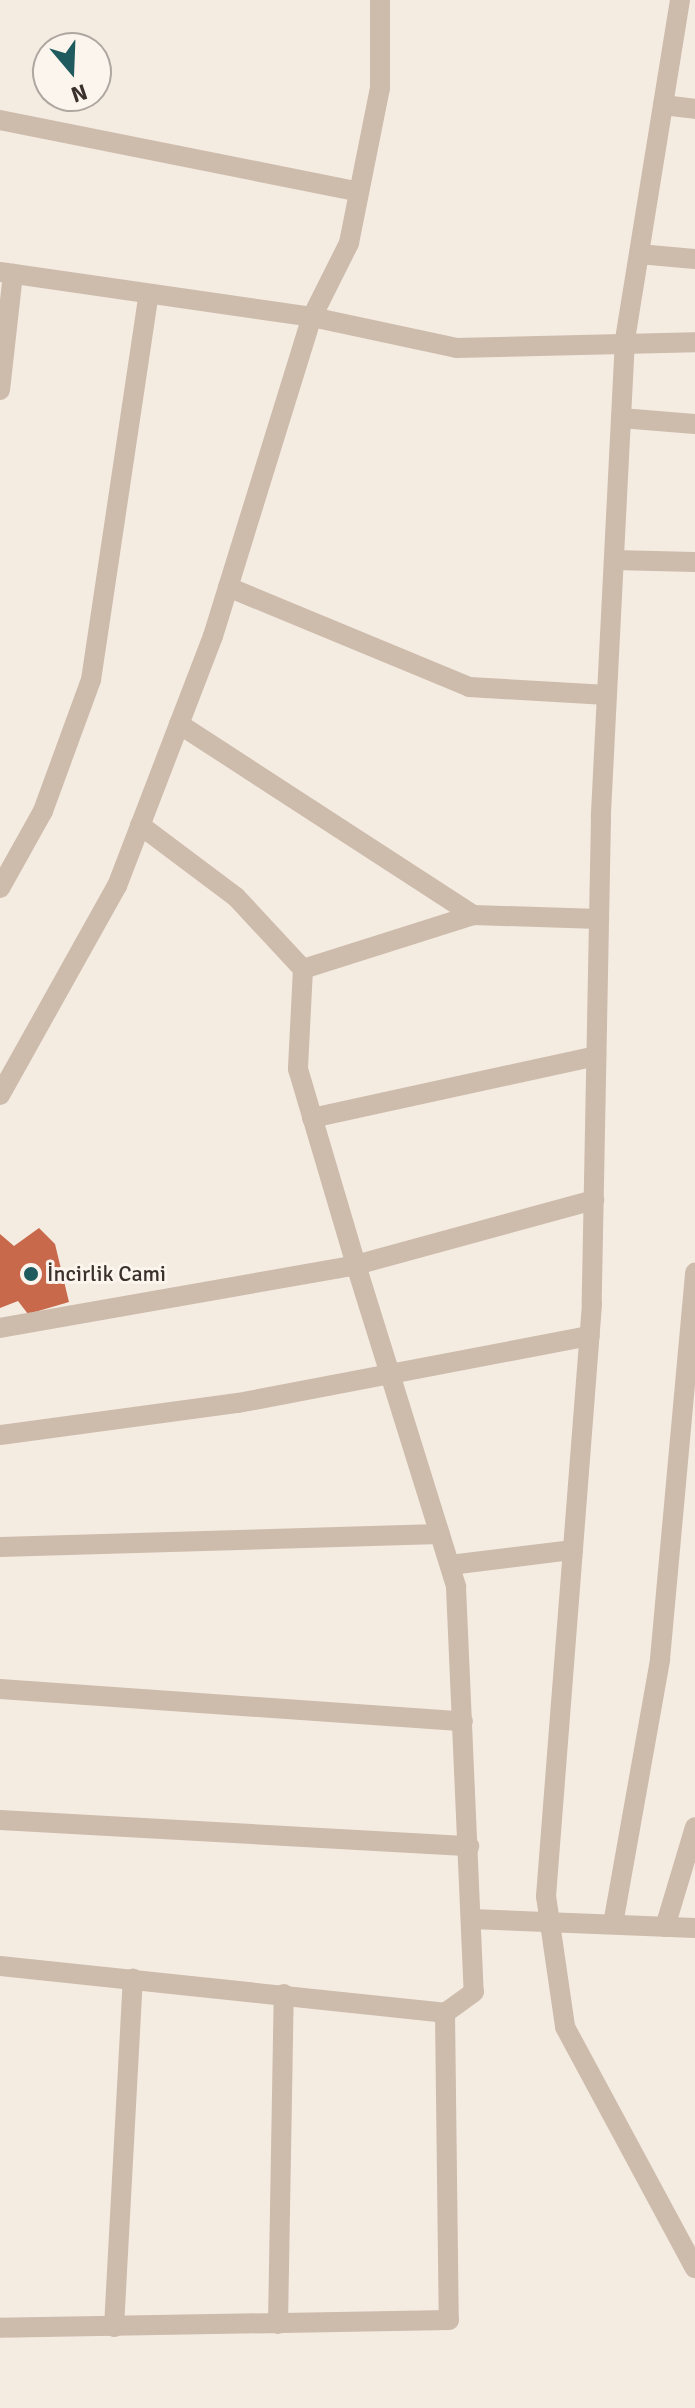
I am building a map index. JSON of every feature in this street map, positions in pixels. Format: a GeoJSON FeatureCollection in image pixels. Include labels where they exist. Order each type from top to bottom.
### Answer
{"type":"FeatureCollection","features":[{"type":"Feature","properties":{"kind":"street"},"geometry":{"type":"LineString","coordinates":[[0,1095],[117,886],[228,587],[312,317],[349,243],[380,88],[380,0]]}},
{"type":"Feature","properties":{"kind":"street"},"geometry":{"type":"LineString","coordinates":[[680,0],[625,339],[599,919],[590,1336],[550,1921],[565,2027],[695,2268]]}},
{"type":"Feature","properties":{"kind":"street"},"geometry":{"type":"LineString","coordinates":[[663,105],[695,109]]}},
{"type":"Feature","properties":{"kind":"street"},"geometry":{"type":"LineString","coordinates":[[0,120],[359,192]]}},
{"type":"Feature","properties":{"kind":"street"},"geometry":{"type":"LineString","coordinates":[[639,254],[695,259]]}},
{"type":"Feature","properties":{"kind":"street"},"geometry":{"type":"LineString","coordinates":[[0,390],[7,273],[312,317],[456,348],[625,339],[695,342]]}},
{"type":"Feature","properties":{"kind":"street"},"geometry":{"type":"LineString","coordinates":[[0,888],[43,811],[91,680],[149,294]]}},
{"type":"Feature","properties":{"kind":"street"},"geometry":{"type":"LineString","coordinates":[[621,418],[695,424]]}},
{"type":"Feature","properties":{"kind":"street"},"geometry":{"type":"LineString","coordinates":[[614,560],[695,562]]}},
{"type":"Feature","properties":{"kind":"street"},"geometry":{"type":"LineString","coordinates":[[228,587],[469,687],[607,695]]}},
{"type":"Feature","properties":{"kind":"street"},"geometry":{"type":"LineString","coordinates":[[179,724],[473,915]]}},
{"type":"Feature","properties":{"kind":"street"},"geometry":{"type":"LineString","coordinates":[[0,1966],[445,2013],[474,1992],[463,1721],[450,1565],[298,1069],[303,969],[236,897],[140,825]]}},
{"type":"Feature","properties":{"kind":"street"},"geometry":{"type":"LineString","coordinates":[[303,969],[473,915],[599,919]]}},
{"type":"Feature","properties":{"kind":"street"},"geometry":{"type":"LineString","coordinates":[[312,1118],[596,1056]]}},
{"type":"Feature","properties":{"kind":"street"},"geometry":{"type":"LineString","coordinates":[[0,1328],[356,1265],[594,1200]]}},
{"type":"Feature","properties":{"kind":"street"},"geometry":{"type":"LineString","coordinates":[[613,1924],[660,1659],[695,1273]]}},
{"type":"Feature","properties":{"kind":"street"},"geometry":{"type":"LineString","coordinates":[[0,1435],[389,1374],[590,1336]]}},
{"type":"Feature","properties":{"kind":"street"},"geometry":{"type":"LineString","coordinates":[[0,1547],[440,1534]]}},
{"type":"Feature","properties":{"kind":"street"},"geometry":{"type":"LineString","coordinates":[[450,1565],[573,1550]]}},
{"type":"Feature","properties":{"kind":"street"},"geometry":{"type":"LineString","coordinates":[[0,1689],[463,1721]]}},
{"type":"Feature","properties":{"kind":"street"},"geometry":{"type":"LineString","coordinates":[[0,1820],[469,1846]]}},
{"type":"Feature","properties":{"kind":"street"},"geometry":{"type":"LineString","coordinates":[[665,1927],[695,1827]]}},
{"type":"Feature","properties":{"kind":"street"},"geometry":{"type":"LineString","coordinates":[[471,1919],[695,1928]]}},
{"type":"Feature","properties":{"kind":"street"},"geometry":{"type":"LineString","coordinates":[[114,2327],[133,1979]]}},
{"type":"Feature","properties":{"kind":"street"},"geometry":{"type":"LineString","coordinates":[[278,2324],[284,1994]]}},
{"type":"Feature","properties":{"kind":"street"},"geometry":{"type":"LineString","coordinates":[[0,2328],[449,2320],[445,2013]]}},
{"type":"Feature","properties":{"kind":"building","name":"İncirlik Cami"},"geometry":{"type":"Polygon","coordinates":[[[39,1228],[55,1244],[69,1302],[28,1314],[18,1301],[0,1308],[0,1234],[14,1246],[39,1228]]]}},
{"type":"Feature","properties":{"kind":"place","name":"İncirlik Cami"},"geometry":{"type":"Point","coordinates":[31,1274]}}]}
